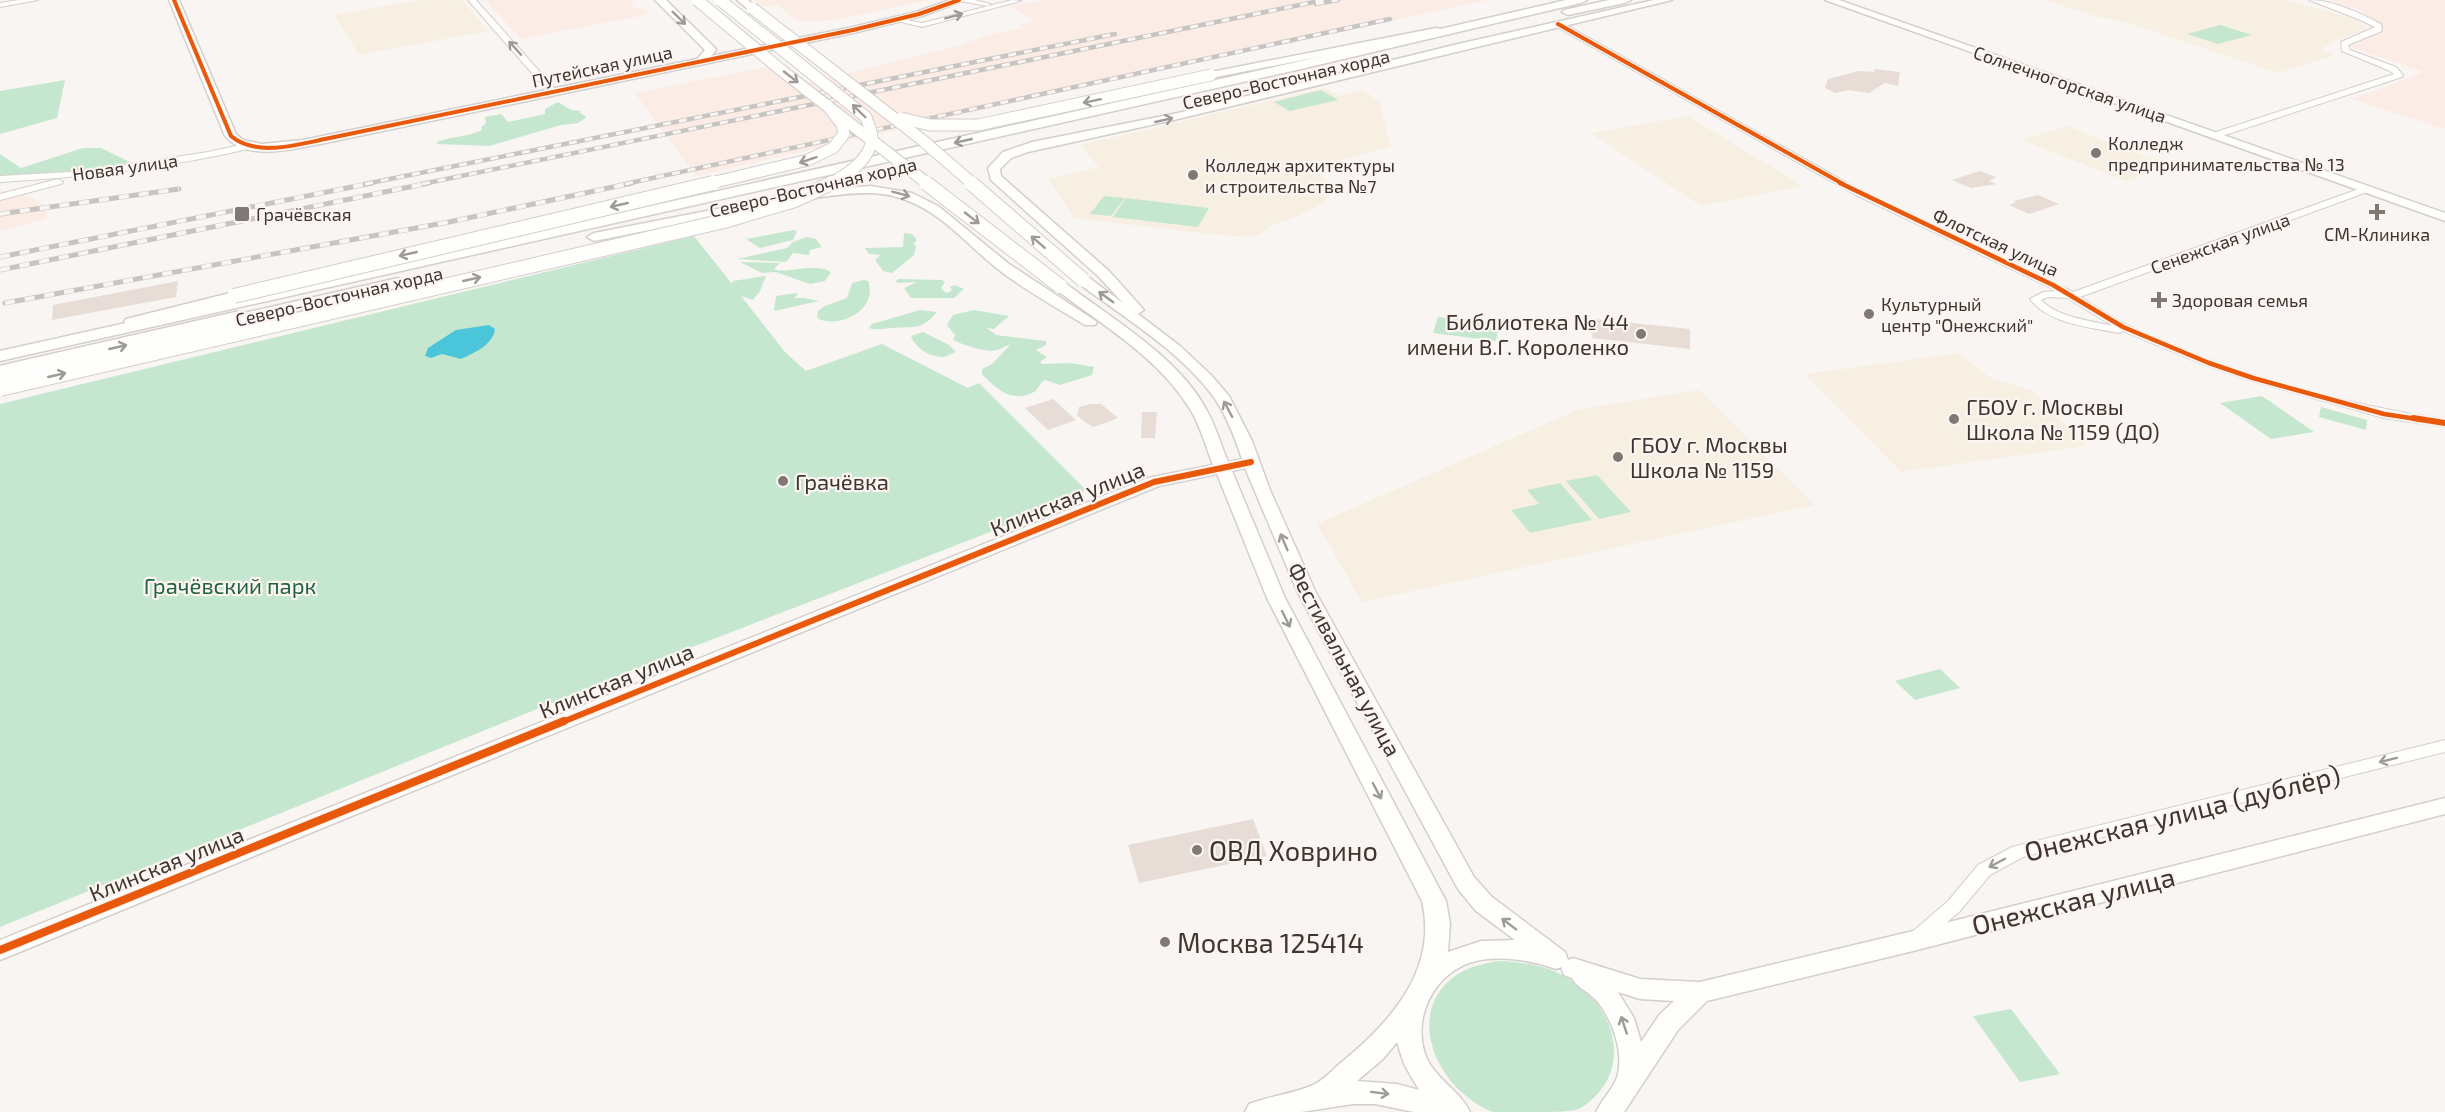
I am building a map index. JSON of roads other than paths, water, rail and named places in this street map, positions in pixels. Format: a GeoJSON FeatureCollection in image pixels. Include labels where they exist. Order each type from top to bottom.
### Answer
{"type":"FeatureCollection","features":[{"type":"Feature","properties":{"kind":"main road"},"geometry":{"type":"LineString","coordinates":[[174,0],[231,136],[234,140],[249,146]]}},
{"type":"Feature","properties":{"kind":"main road"},"geometry":{"type":"LineString","coordinates":[[660,0],[711,50],[701,61]]}},
{"type":"Feature","properties":{"kind":"main road"},"geometry":{"type":"LineString","coordinates":[[697,0],[1169,373]]}},
{"type":"Feature","properties":{"kind":"main road"},"geometry":{"type":"LineString","coordinates":[[0,388],[724,221],[803,197],[851,171],[862,160],[872,142],[873,133],[866,117],[720,0]]}},
{"type":"Feature","properties":{"kind":"main road"},"geometry":{"type":"LineString","coordinates":[[742,0],[937,152],[1083,280],[1163,339]]}},
{"type":"Feature","properties":{"kind":"main road","name":"Путейская улица"},"geometry":{"type":"LineString","coordinates":[[249,146],[281,146],[326,140],[897,20],[959,0]]}},
{"type":"Feature","properties":{"kind":"main road","name":"Северо-Восточная хорда"},"geometry":{"type":"LineString","coordinates":[[3,355],[1581,0]]}},
{"type":"Feature","properties":{"kind":"main road","name":"Северо-Восточная хорда"},"geometry":{"type":"LineString","coordinates":[[0,373],[1625,0]]}},
{"type":"Feature","properties":{"kind":"main road"},"geometry":{"type":"LineString","coordinates":[[1024,149],[1178,116],[1558,24],[1667,0]]}},
{"type":"Feature","properties":{"kind":"main road","name":"Солнечногорская улица"},"geometry":{"type":"LineString","coordinates":[[1830,0],[2445,217]]}},
{"type":"Feature","properties":{"kind":"main road"},"geometry":{"type":"LineString","coordinates":[[870,100],[903,119],[921,124],[978,125],[1275,62],[1468,25]]}},
{"type":"Feature","properties":{"kind":"main road"},"geometry":{"type":"LineString","coordinates":[[1163,339],[1104,274],[1006,189],[995,177],[994,168],[1007,155],[1024,149],[1209,96]]}},
{"type":"Feature","properties":{"kind":"main road"},"geometry":{"type":"LineString","coordinates":[[3,355],[364,264],[795,164],[826,152],[842,138],[844,134],[842,124],[827,105]]}},
{"type":"Feature","properties":{"kind":"main road"},"geometry":{"type":"LineString","coordinates":[[594,237],[841,190],[890,192],[908,196],[930,207],[1004,266],[1041,292],[1169,373]]}},
{"type":"Feature","properties":{"kind":"main road","name":"Фестивальная улица"},"geometry":{"type":"LineString","coordinates":[[1163,339],[1206,378],[1221,396],[1244,441],[1261,490],[1307,593],[1466,883],[1484,904],[1604,992],[1622,1018],[1632,1055],[1629,1082]]}},
{"type":"Feature","properties":{"kind":"main road","name":"Фестивальная улица"},"geometry":{"type":"LineString","coordinates":[[1169,373],[1195,403],[1289,625],[1434,901],[1440,921],[1438,942],[1419,994]]}},
{"type":"Feature","properties":{"kind":"main road","name":"Клинская улица"},"geometry":{"type":"LineString","coordinates":[[0,950],[1154,482],[1251,462]]}},
{"type":"Feature","properties":{"kind":"main road","name":"Онежская улица"},"geometry":{"type":"LineString","coordinates":[[1565,964],[1640,989],[1700,992],[1913,941],[2445,806]]}},
{"type":"Feature","properties":{"kind":"main road"},"geometry":{"type":"LineString","coordinates":[[1321,1094],[1340,1081],[1374,1051],[1442,967],[1459,957],[1478,951],[1508,949],[1565,964]]}},
{"type":"Feature","properties":{"kind":"main road"},"geometry":{"type":"LineString","coordinates":[[1611,1111],[1669,1022],[1700,992]]}},
{"type":"Feature","properties":{"kind":"main road"},"geometry":{"type":"LineString","coordinates":[[1419,994],[1410,1028],[1412,1052],[1424,1078],[1440,1099],[1457,1112]]}},
{"type":"Feature","properties":{"kind":"main road"},"geometry":{"type":"LineString","coordinates":[[1258,1112],[1321,1094],[1347,1091],[1393,1095],[1449,1112]]}},
{"type":"Feature","properties":{"kind":"street"},"geometry":{"type":"LineString","coordinates":[[0,5],[34,0]]}},
{"type":"Feature","properties":{"kind":"street"},"geometry":{"type":"LineString","coordinates":[[472,0],[554,92]]}},
{"type":"Feature","properties":{"kind":"street","name":"Путейская улица"},"geometry":{"type":"LineString","coordinates":[[959,0],[982,4],[1017,1]]}},
{"type":"Feature","properties":{"kind":"street","name":"Путейская улица"},"geometry":{"type":"LineString","coordinates":[[897,20],[922,25],[1022,0]]}},
{"type":"Feature","properties":{"kind":"street"},"geometry":{"type":"LineString","coordinates":[[2216,135],[2399,75],[2393,69],[2346,51],[2344,44],[2379,29],[2378,26],[2361,17],[2313,0]]}},
{"type":"Feature","properties":{"kind":"street","name":"Флотская улица"},"geometry":{"type":"LineString","coordinates":[[1558,24],[1857,192],[2073,296],[2106,318],[2148,338],[2253,378],[2384,414],[2445,423]]}},
{"type":"Feature","properties":{"kind":"street","name":"Новая улица"},"geometry":{"type":"LineString","coordinates":[[0,179],[86,174],[208,155],[249,146]]}},
{"type":"Feature","properties":{"kind":"street"},"geometry":{"type":"LineString","coordinates":[[0,197],[86,174]]}},
{"type":"Feature","properties":{"kind":"street","name":"Сенежская улица"},"geometry":{"type":"LineString","coordinates":[[2073,296],[2367,189]]}},
{"type":"Feature","properties":{"kind":"street","name":"Флотская улица"},"geometry":{"type":"LineString","coordinates":[[2073,296],[2055,294],[2035,298],[2038,304],[2058,314],[2148,338]]}},
{"type":"Feature","properties":{"kind":"street"},"geometry":{"type":"LineString","coordinates":[[0,373],[3,376],[0,380]]}},
{"type":"Feature","properties":{"kind":"street","name":"Онежская улица (дублёр)"},"geometry":{"type":"LineString","coordinates":[[1913,941],[1954,906],[1984,870],[2018,852],[2445,746]]}},
{"type":"Feature","properties":{"kind":"water"},"geometry":{"type":"Polygon","coordinates":[[[489,325],[495,329],[491,340],[472,354],[461,359],[442,354],[431,358],[425,356],[428,348],[456,330],[489,325]]]}},
{"type":"Feature","properties":{"kind":"railway"},"geometry":{"type":"LineString","coordinates":[[422,184],[1324,0]]}},
{"type":"Feature","properties":{"kind":"railway"},"geometry":{"type":"LineString","coordinates":[[1316,4],[1338,0]]}},
{"type":"Feature","properties":{"kind":"railway"},"geometry":{"type":"LineString","coordinates":[[625,184],[1390,19]]}},
{"type":"Feature","properties":{"kind":"railway"},"geometry":{"type":"LineString","coordinates":[[365,184],[1115,34]]}},
{"type":"Feature","properties":{"kind":"railway"},"geometry":{"type":"LineString","coordinates":[[0,257],[372,183]]}},
{"type":"Feature","properties":{"kind":"railway"},"geometry":{"type":"LineString","coordinates":[[0,270],[429,183]]}},
{"type":"Feature","properties":{"kind":"railway"},"geometry":{"type":"LineString","coordinates":[[5,303],[449,222],[632,183]]}},
{"type":"Feature","properties":{"kind":"railway"},"geometry":{"type":"LineString","coordinates":[[0,214],[179,189]]}},
{"type":"Feature","properties":{"kind":"place","name":"Колледж предпринимательства № 13"},"geometry":{"type":"Point","coordinates":[2096,153]}},
{"type":"Feature","properties":{"kind":"place","name":"Колледж архитектуры и строительства №7"},"geometry":{"type":"Point","coordinates":[1193,175]}},
{"type":"Feature","properties":{"kind":"place","name":"СМ-Клиника"},"geometry":{"type":"Point","coordinates":[2377,212]}},
{"type":"Feature","properties":{"kind":"place","name":"Грачёвская"},"geometry":{"type":"Point","coordinates":[242,214]}},
{"type":"Feature","properties":{"kind":"place","name":"Здоровая семья"},"geometry":{"type":"Point","coordinates":[2159,300]}},
{"type":"Feature","properties":{"kind":"place","name":"Культурный центр \"Онежский\""},"geometry":{"type":"Point","coordinates":[1869,314]}},
{"type":"Feature","properties":{"kind":"place","name":"Библиотека № 44 имени В.Г. Короленко"},"geometry":{"type":"Point","coordinates":[1641,334]}},
{"type":"Feature","properties":{"kind":"place","name":"ГБОУ г. Москвы Школа № 1159 (ДО)"},"geometry":{"type":"Point","coordinates":[1954,419]}},
{"type":"Feature","properties":{"kind":"place","name":"ГБОУ г. Москвы Школа № 1159"},"geometry":{"type":"Point","coordinates":[1618,457]}},
{"type":"Feature","properties":{"kind":"place","name":"Грачёвка"},"geometry":{"type":"Point","coordinates":[783,481]}},
{"type":"Feature","properties":{"kind":"place","name":"ОВД Ховрино"},"geometry":{"type":"Point","coordinates":[1197,850]}},
{"type":"Feature","properties":{"kind":"place","name":"Москва 125414"},"geometry":{"type":"Point","coordinates":[1165,942]}},
{"type":"Feature","properties":{"kind":"park label","name":"Грачёвский парк"},"geometry":{"type":"Point","coordinates":[230,585]}}]}
